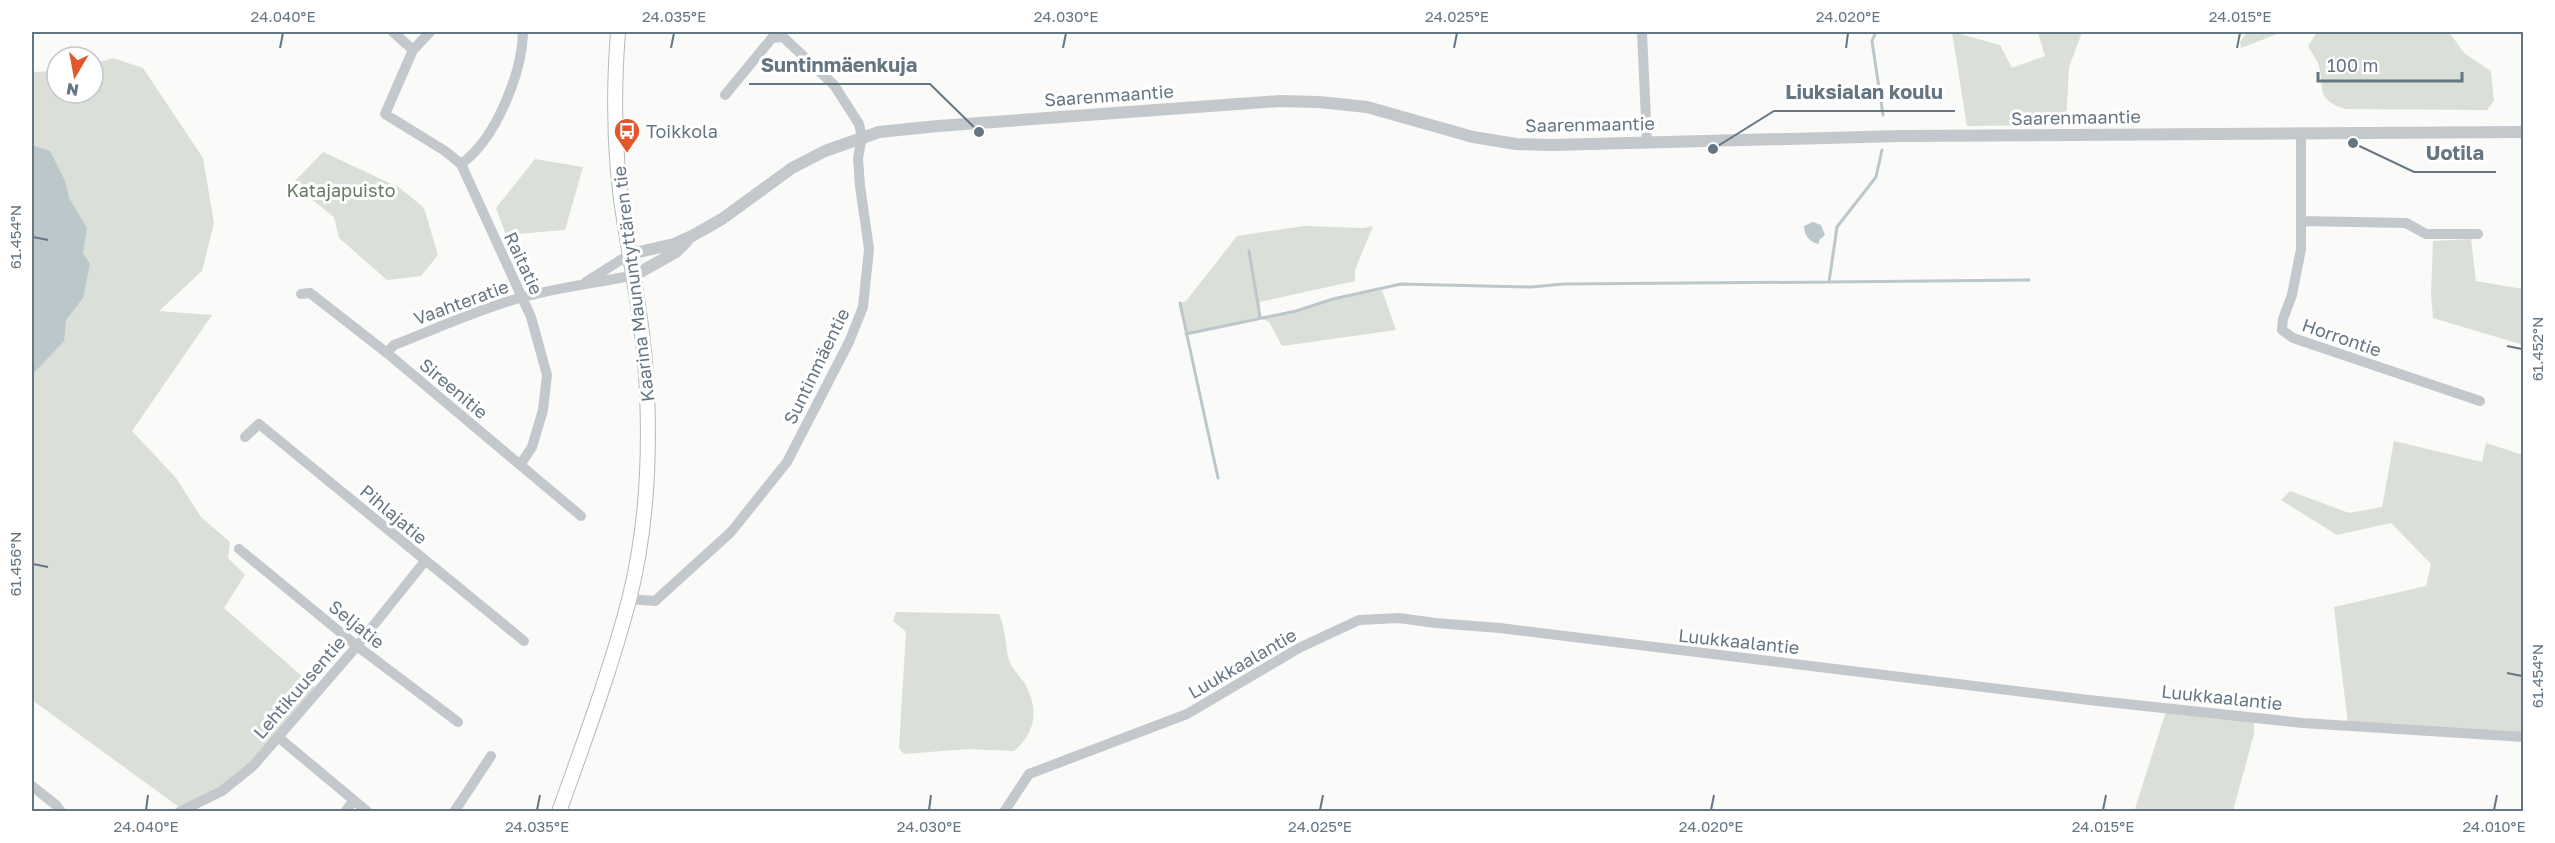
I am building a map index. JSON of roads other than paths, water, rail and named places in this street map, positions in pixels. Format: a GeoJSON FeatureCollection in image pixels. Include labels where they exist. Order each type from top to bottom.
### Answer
{"type":"FeatureCollection","features":[{"type":"Feature","properties":{"kind":"main road","name":"Kaarina Maununtyttären tie"},"geometry":{"type":"LineString","coordinates":[[559,812],[612,661],[629,599],[643,520],[648,464],[647,391],[635,275],[619,178],[614,88],[618,32]]}},
{"type":"Feature","properties":{"kind":"street"},"geometry":{"type":"LineString","coordinates":[[393,32],[413,50],[430,32]]}},
{"type":"Feature","properties":{"kind":"street"},"geometry":{"type":"LineString","coordinates":[[461,164],[471,155],[498,118],[520,58],[523,32]]}},
{"type":"Feature","properties":{"kind":"street"},"geometry":{"type":"LineString","coordinates":[[1642,32],[1647,142]]}},
{"type":"Feature","properties":{"kind":"street","name":"Suntinmäentie"},"geometry":{"type":"LineString","coordinates":[[629,599],[655,601],[731,532],[787,462],[849,342],[863,307],[869,249],[858,158],[862,137],[859,124],[834,84],[783,37],[772,38],[725,95]]}},
{"type":"Feature","properties":{"kind":"street","name":"Raitatie"},"geometry":{"type":"LineString","coordinates":[[413,50],[385,114],[445,151],[461,164],[523,297],[547,375],[543,410],[532,447],[520,465]]}},
{"type":"Feature","properties":{"kind":"street","name":"Saarenmaantie"},"geometry":{"type":"LineString","coordinates":[[630,255],[674,244],[692,236],[722,219],[792,168],[825,151],[862,137],[908,128],[1290,101],[1342,103],[1367,107],[1473,137],[1516,144],[1911,136],[2523,132]]}},
{"type":"Feature","properties":{"kind":"street","name":"Horrontie"},"geometry":{"type":"LineString","coordinates":[[2301,133],[2301,249],[2282,330],[2287,335],[2481,401]]}},
{"type":"Feature","properties":{"kind":"street"},"geometry":{"type":"LineString","coordinates":[[2301,221],[2406,223],[2426,234],[2478,234]]}},
{"type":"Feature","properties":{"kind":"street","name":"Saarenmaantie"},"geometry":{"type":"LineString","coordinates":[[635,275],[676,252],[692,236]]}},
{"type":"Feature","properties":{"kind":"street","name":"Vaahteratie"},"geometry":{"type":"LineString","coordinates":[[586,282],[630,255]]}},
{"type":"Feature","properties":{"kind":"street","name":"Vaahteratie"},"geometry":{"type":"LineString","coordinates":[[387,353],[394,345],[523,297],[586,282],[604,282],[635,275]]}},
{"type":"Feature","properties":{"kind":"street","name":"Sireenitie"},"geometry":{"type":"LineString","coordinates":[[302,294],[310,293],[387,353],[581,516]]}},
{"type":"Feature","properties":{"kind":"street","name":"Pihlajatie"},"geometry":{"type":"LineString","coordinates":[[245,437],[259,424],[524,641]]}},
{"type":"Feature","properties":{"kind":"street","name":"Seljatie"},"geometry":{"type":"LineString","coordinates":[[239,549],[357,646],[458,722]]}},
{"type":"Feature","properties":{"kind":"street","name":"Lehtikuusentie"},"geometry":{"type":"LineString","coordinates":[[179,812],[222,791],[253,766],[357,646],[425,561]]}},
{"type":"Feature","properties":{"kind":"street","name":"Luukkaalantie"},"geometry":{"type":"LineString","coordinates":[[1004,812],[1029,774],[1187,714],[1299,648],[1359,620],[1399,618],[1500,628],[2089,700],[2303,723],[2523,737]]}},
{"type":"Feature","properties":{"kind":"street"},"geometry":{"type":"LineString","coordinates":[[278,737],[368,812]]}},
{"type":"Feature","properties":{"kind":"street"},"geometry":{"type":"LineString","coordinates":[[454,812],[491,756]]}},
{"type":"Feature","properties":{"kind":"street"},"geometry":{"type":"LineString","coordinates":[[32,786],[56,805],[61,812]]}},
{"type":"Feature","properties":{"kind":"street"},"geometry":{"type":"LineString","coordinates":[[345,812],[354,800]]}},
{"type":"Feature","properties":{"kind":"waterway"},"geometry":{"type":"LineString","coordinates":[[1876,32],[1872,41],[1883,115]]}},
{"type":"Feature","properties":{"kind":"waterway"},"geometry":{"type":"LineString","coordinates":[[1186,334],[1296,311],[1333,299],[1401,284],[1531,287],[1564,284],[1829,282],[1837,227],[1876,177],[1882,150]]}},
{"type":"Feature","properties":{"kind":"waterway"},"geometry":{"type":"LineString","coordinates":[[1249,251],[1260,317]]}},
{"type":"Feature","properties":{"kind":"waterway"},"geometry":{"type":"LineString","coordinates":[[1829,282],[2029,280]]}},
{"type":"Feature","properties":{"kind":"waterway"},"geometry":{"type":"LineString","coordinates":[[1180,303],[1218,478]]}},
{"type":"Feature","properties":{"kind":"place","name":"Suntinmäenkuja"},"geometry":{"type":"Point","coordinates":[979,132]}},
{"type":"Feature","properties":{"kind":"place","name":"Uotila"},"geometry":{"type":"Point","coordinates":[2353,143]}},
{"type":"Feature","properties":{"kind":"place","name":"Liuksialan koulu"},"geometry":{"type":"Point","coordinates":[1713,149]}},
{"type":"Feature","properties":{"kind":"place","name":"Toikkola"},"geometry":{"type":"Point","coordinates":[627,154]}},
{"type":"Feature","properties":{"kind":"park label","name":"Katajapuisto"},"geometry":{"type":"Point","coordinates":[341,190]}}]}
